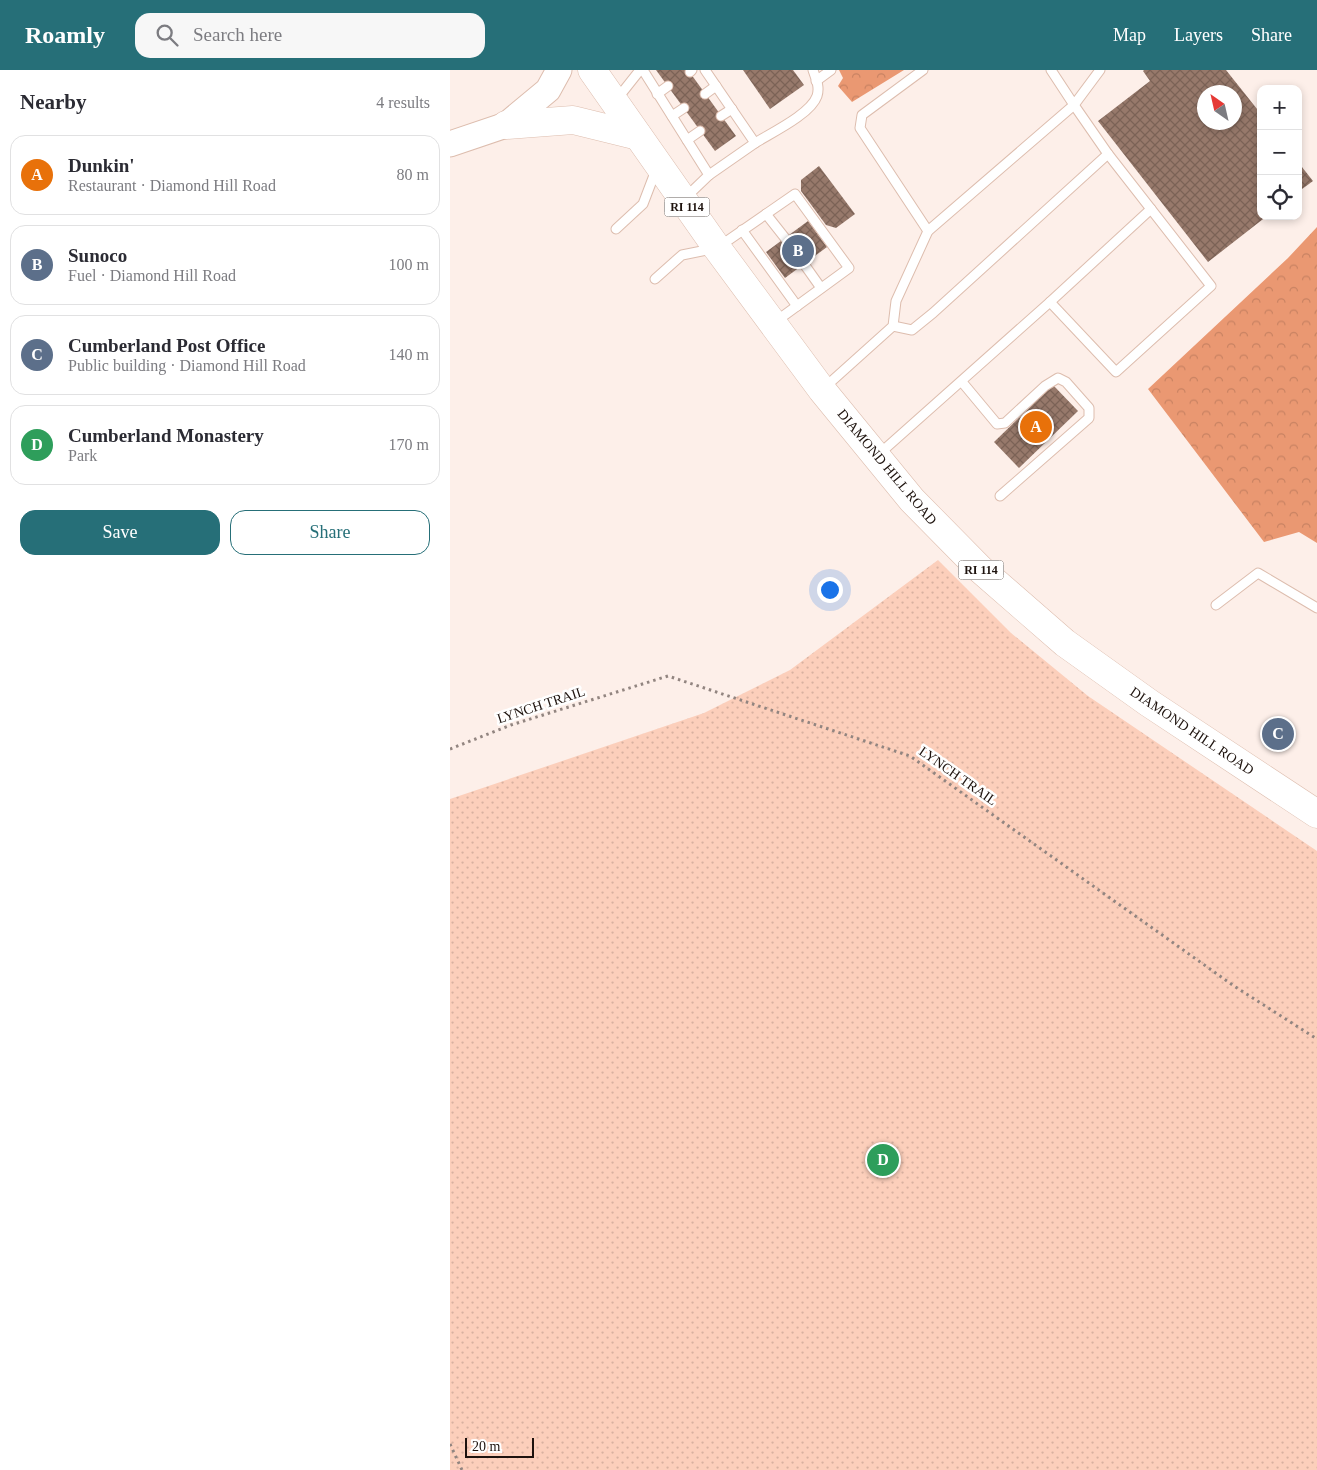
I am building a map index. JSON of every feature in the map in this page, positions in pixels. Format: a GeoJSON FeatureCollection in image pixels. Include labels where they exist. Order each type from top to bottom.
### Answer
{"type":"FeatureCollection","features":[{"type":"Feature","properties":{"kind":"main road"},"geometry":{"type":"LineString","coordinates":[[506,124],[548,90],[560,70]]}},
{"type":"Feature","properties":{"kind":"main road","name":"DIAMOND HILL ROAD"},"geometry":{"type":"LineString","coordinates":[[592,70],[614,104],[717,248],[822,390],[912,500],[980,570],[1060,638],[1149,703],[1317,814]]}},
{"type":"Feature","properties":{"kind":"main road"},"geometry":{"type":"LineString","coordinates":[[450,144],[506,124],[572,120],[638,136]]}},
{"type":"Feature","properties":{"kind":"lane"},"geometry":{"type":"LineString","coordinates":[[614,104],[641,70],[709,175]]}},
{"type":"Feature","properties":{"kind":"lane"},"geometry":{"type":"LineString","coordinates":[[705,70],[756,143]]}},
{"type":"Feature","properties":{"kind":"lane"},"geometry":{"type":"LineString","coordinates":[[683,200],[709,175],[804,112],[817,98],[818,86],[813,70]]}},
{"type":"Feature","properties":{"kind":"lane"},"geometry":{"type":"LineString","coordinates":[[816,81],[831,70]]}},
{"type":"Feature","properties":{"kind":"lane"},"geometry":{"type":"LineString","coordinates":[[923,70],[862,115],[860,128],[928,231]]}},
{"type":"Feature","properties":{"kind":"lane"},"geometry":{"type":"LineString","coordinates":[[1050,302],[1116,372],[1211,286],[1108,154],[1051,70]]}},
{"type":"Feature","properties":{"kind":"lane"},"geometry":{"type":"LineString","coordinates":[[822,390],[893,326],[896,301],[928,231],[1074,105],[1100,70]]}},
{"type":"Feature","properties":{"kind":"lane"},"geometry":{"type":"LineString","coordinates":[[657,94],[668,86]]}},
{"type":"Feature","properties":{"kind":"lane"},"geometry":{"type":"LineString","coordinates":[[705,94],[716,86]]}},
{"type":"Feature","properties":{"kind":"lane"},"geometry":{"type":"LineString","coordinates":[[672,116],[684,108]]}},
{"type":"Feature","properties":{"kind":"lane"},"geometry":{"type":"LineString","coordinates":[[721,116],[732,109]]}},
{"type":"Feature","properties":{"kind":"lane"},"geometry":{"type":"LineString","coordinates":[[687,140],[700,131]]}},
{"type":"Feature","properties":{"kind":"lane"},"geometry":{"type":"LineString","coordinates":[[893,326],[912,330],[1108,154]]}},
{"type":"Feature","properties":{"kind":"lane"},"geometry":{"type":"LineString","coordinates":[[616,229],[643,204],[658,165]]}},
{"type":"Feature","properties":{"kind":"lane"},"geometry":{"type":"LineString","coordinates":[[655,280],[682,255],[717,248],[795,194],[849,268],[772,324]]}},
{"type":"Feature","properties":{"kind":"lane"},"geometry":{"type":"LineString","coordinates":[[875,457],[962,382],[1151,209]]}},
{"type":"Feature","properties":{"kind":"lane"},"geometry":{"type":"LineString","coordinates":[[766,214],[784,238]]}},
{"type":"Feature","properties":{"kind":"lane"},"geometry":{"type":"LineString","coordinates":[[742,230],[797,306]]}},
{"type":"Feature","properties":{"kind":"lane"},"geometry":{"type":"LineString","coordinates":[[804,264],[821,288]]}},
{"type":"Feature","properties":{"kind":"lane"},"geometry":{"type":"LineString","coordinates":[[962,382],[996,424],[1004,424],[1045,386],[1058,378],[1066,382],[1089,408],[1089,418],[1000,496]]}},
{"type":"Feature","properties":{"kind":"lane"},"geometry":{"type":"LineString","coordinates":[[1216,605],[1258,573],[1317,608]]}},
{"type":"Feature","properties":{"kind":"path","name":"LYNCH TRAIL"},"geometry":{"type":"LineString","coordinates":[[450,749],[511,726],[668,676],[910,756],[1234,986],[1317,1039]]}},
{"type":"Feature","properties":{"kind":"path"},"geometry":{"type":"LineString","coordinates":[[450,1444],[462,1470]]}},
{"type":"Feature","properties":{"kind":"green space"},"geometry":{"type":"Polygon","coordinates":[[[839,70],[904,70],[852,102],[838,86],[843,78],[839,70]]]}},
{"type":"Feature","properties":{"kind":"green space"},"geometry":{"type":"Polygon","coordinates":[[[1317,227],[1317,543],[1299,532],[1264,542],[1148,389],[1288,258],[1317,227]]]}},
{"type":"Feature","properties":{"kind":"shaded area"},"geometry":{"type":"Polygon","coordinates":[[[938,560],[1011,633],[1088,696],[1317,851],[1317,1470],[450,1470],[450,799],[704,713],[790,670],[938,560]]]}},
{"type":"Feature","properties":{"kind":"building"},"geometry":{"type":"Polygon","coordinates":[[[656,70],[688,70],[736,136],[715,151],[656,70]]]}},
{"type":"Feature","properties":{"kind":"building"},"geometry":{"type":"Polygon","coordinates":[[[743,70],[793,70],[804,85],[770,109],[743,70]]]}},
{"type":"Feature","properties":{"kind":"building"},"geometry":{"type":"Polygon","coordinates":[[[1144,70],[1226,70],[1238,85],[1197,85],[1197,130],[1242,130],[1242,90],[1257,109],[1257,220],[1262,220],[1208,262],[1098,121],[1150,81],[1144,70]]]}},
{"type":"Feature","properties":{"kind":"building"},"geometry":{"type":"Polygon","coordinates":[[[819,166],[855,214],[836,228],[826,225],[801,191],[801,180],[819,166]]]}},
{"type":"Feature","properties":{"kind":"building"},"geometry":{"type":"Polygon","coordinates":[[[1302,167],[1313,181],[1302,189],[1302,167]]]}},
{"type":"Feature","properties":{"kind":"building"},"geometry":{"type":"Polygon","coordinates":[[[808,221],[827,247],[785,278],[766,252],[808,221]]]}},
{"type":"Feature","properties":{"kind":"building"},"geometry":{"type":"Polygon","coordinates":[[[1053,385],[1078,411],[1019,468],[994,442],[1053,385]]]}},
{"type":"Feature","properties":{"kind":"place","name":"Sunoco"},"geometry":{"type":"Point","coordinates":[798,251]}},
{"type":"Feature","properties":{"kind":"place","name":"Dunkin'"},"geometry":{"type":"Point","coordinates":[1036,427]}},
{"type":"Feature","properties":{"kind":"place","name":"Cumberland Post Office"},"geometry":{"type":"Point","coordinates":[1278,734]}},
{"type":"Feature","properties":{"kind":"place","name":"Cumberland Monastery"},"geometry":{"type":"Point","coordinates":[883,1160]}}]}
